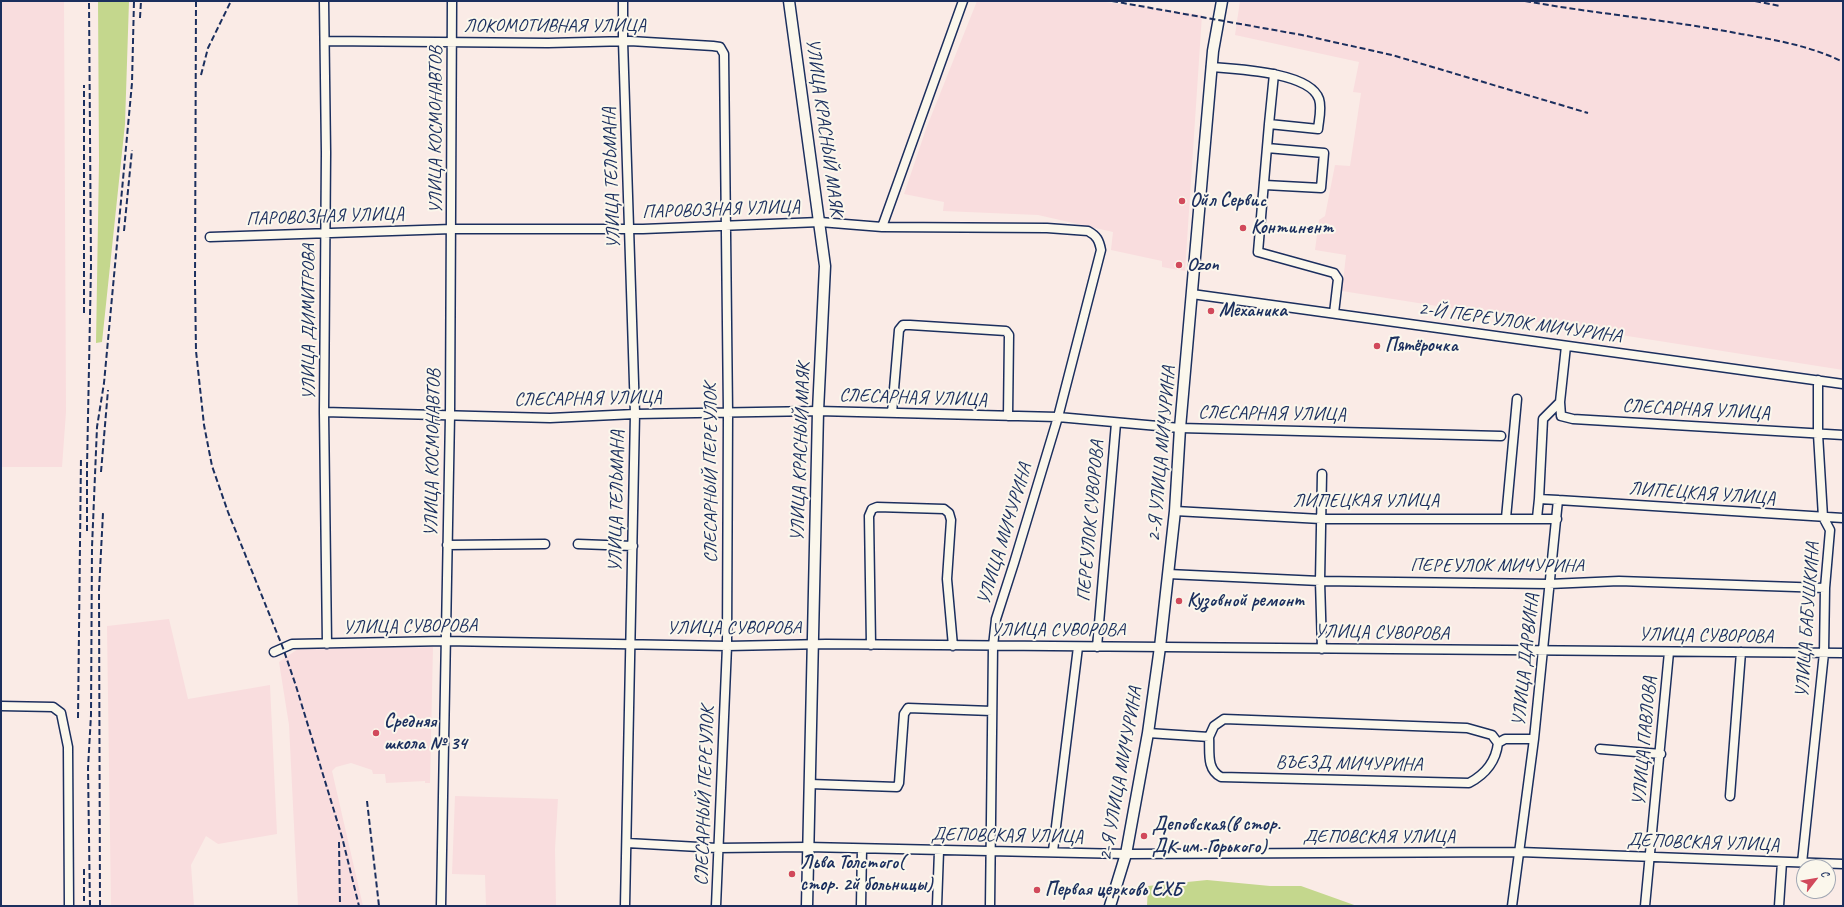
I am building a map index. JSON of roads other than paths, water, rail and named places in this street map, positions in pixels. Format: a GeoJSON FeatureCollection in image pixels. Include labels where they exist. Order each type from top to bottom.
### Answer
{"type":"FeatureCollection","features":[{"type":"Feature","properties":{"kind":"main road","name":"УЛИЦА КРАСНЫЙ МАЯК"},"geometry":{"type":"LineString","coordinates":[[789,1],[825,266],[818,411],[814,644],[807,847],[807,906]]}},
{"type":"Feature","properties":{"kind":"main road","name":"2-Я УЛИЦА МИЧУРИНА"},"geometry":{"type":"LineString","coordinates":[[1110,906],[1126,854],[1148,732],[1160,647],[1175,511],[1180,428],[1211,67],[1222,1]]}},
{"type":"Feature","properties":{"kind":"street","name":"УЛИЦА ДИМИТРОВА"},"geometry":{"type":"LineString","coordinates":[[324,1],[324,412],[327,644]]}},
{"type":"Feature","properties":{"kind":"street","name":"УЛИЦА КОСМОНАВТОВ"},"geometry":{"type":"LineString","coordinates":[[441,906],[450,415],[452,1]]}},
{"type":"Feature","properties":{"kind":"street","name":"УЛИЦА ТЕЛЬМАНА"},"geometry":{"type":"LineString","coordinates":[[624,1],[623,41],[635,414],[625,906]]}},
{"type":"Feature","properties":{"kind":"street"},"geometry":{"type":"LineString","coordinates":[[882,227],[964,1]]}},
{"type":"Feature","properties":{"kind":"street","name":"ЛОКОМОТИВНАЯ УЛИЦА"},"geometry":{"type":"LineString","coordinates":[[325,41],[623,41],[713,46]]}},
{"type":"Feature","properties":{"kind":"street","name":"СЛЕСАРНЫЙ ПЕРЕУЛОК"},"geometry":{"type":"LineString","coordinates":[[713,46],[720,47],[724,54],[728,413],[728,646],[717,848],[716,906]]}},
{"type":"Feature","properties":{"kind":"street"},"geometry":{"type":"LineString","coordinates":[[1211,67],[1274,74],[1308,85],[1319,98],[1320,107],[1318,129],[1269,124]]}},
{"type":"Feature","properties":{"kind":"street"},"geometry":{"type":"LineString","coordinates":[[1274,74],[1258,252],[1334,273],[1338,279],[1334,313]]}},
{"type":"Feature","properties":{"kind":"street"},"geometry":{"type":"LineString","coordinates":[[1265,185],[1320,188],[1324,152],[1267,148]]}},
{"type":"Feature","properties":{"kind":"street","name":"ПАРОВОЗНАЯ УЛИЦА"},"geometry":{"type":"LineString","coordinates":[[210,237],[452,229],[629,230],[820,222],[882,227],[1047,228],[1088,231],[1098,239],[1101,250]]}},
{"type":"Feature","properties":{"kind":"street","name":"УЛИЦА МИЧУРИНА"},"geometry":{"type":"LineString","coordinates":[[990,906],[992,646],[996,619],[1058,418],[1101,250]]}},
{"type":"Feature","properties":{"kind":"street","name":"2-Й ПЕРЕУЛОК МИЧУРИНА"},"geometry":{"type":"LineString","coordinates":[[1192,294],[1843,384]]}},
{"type":"Feature","properties":{"kind":"street"},"geometry":{"type":"LineString","coordinates":[[892,413],[899,330],[903,325],[910,325],[1006,331],[1009,335],[1008,416]]}},
{"type":"Feature","properties":{"kind":"street"},"geometry":{"type":"LineString","coordinates":[[1537,518],[1543,419],[1560,402],[1566,346]]}},
{"type":"Feature","properties":{"kind":"street","name":"УЛИЦА БАБУШКИНА"},"geometry":{"type":"LineString","coordinates":[[1802,859],[1824,653],[1825,588],[1830,530],[1823,517],[1818,434],[1818,380]]}},
{"type":"Feature","properties":{"kind":"street"},"geometry":{"type":"LineString","coordinates":[[1506,518],[1517,399]]}},
{"type":"Feature","properties":{"kind":"street","name":"СЛЕСАРНАЯ УЛИЦА"},"geometry":{"type":"LineString","coordinates":[[1560,402],[1561,416],[1573,420],[1843,435]]}},
{"type":"Feature","properties":{"kind":"street","name":"СЛЕСАРНАЯ УЛИЦА"},"geometry":{"type":"LineString","coordinates":[[324,412],[550,418],[635,414],[818,411],[1058,418],[1180,428],[1501,436]]}},
{"type":"Feature","properties":{"kind":"street","name":"ПЕРЕУЛОК СУВОРОВА"},"geometry":{"type":"LineString","coordinates":[[1097,647],[1116,423]]}},
{"type":"Feature","properties":{"kind":"street"},"geometry":{"type":"LineString","coordinates":[[1322,474],[1320,581],[1322,649]]}},
{"type":"Feature","properties":{"kind":"street"},"geometry":{"type":"LineString","coordinates":[[1539,498],[1558,500]]}},
{"type":"Feature","properties":{"kind":"street","name":"ЛИПЕЦКАЯ УЛИЦА"},"geometry":{"type":"LineString","coordinates":[[1558,500],[1843,518]]}},
{"type":"Feature","properties":{"kind":"street","name":"УЛИЦА ДАРВИНА"},"geometry":{"type":"LineString","coordinates":[[1512,906],[1534,739],[1541,651],[1550,584],[1558,500]]}},
{"type":"Feature","properties":{"kind":"street"},"geometry":{"type":"LineString","coordinates":[[871,645],[869,516],[872,509],[877,507],[944,508],[949,513],[951,520],[948,579],[953,646]]}},
{"type":"Feature","properties":{"kind":"street","name":"ЛИПЕЦКАЯ УЛИЦА"},"geometry":{"type":"LineString","coordinates":[[1175,511],[1321,519],[1557,519]]}},
{"type":"Feature","properties":{"kind":"street"},"geometry":{"type":"LineString","coordinates":[[447,545],[545,544]]}},
{"type":"Feature","properties":{"kind":"street"},"geometry":{"type":"LineString","coordinates":[[578,544],[633,546]]}},
{"type":"Feature","properties":{"kind":"street","name":"ПЕРЕУЛОК МИЧУРИНА"},"geometry":{"type":"LineString","coordinates":[[1168,574],[1320,581],[1550,584],[1619,581],[1825,588]]}},
{"type":"Feature","properties":{"kind":"street","name":"УЛИЦА СУВОРОВА"},"geometry":{"type":"LineString","coordinates":[[274,652],[292,644],[445,641],[631,643],[728,646],[814,644],[1843,653]]}},
{"type":"Feature","properties":{"kind":"street"},"geometry":{"type":"LineString","coordinates":[[1053,851],[1078,647]]}},
{"type":"Feature","properties":{"kind":"street","name":"УЛИЦА ПАВЛОВА"},"geometry":{"type":"LineString","coordinates":[[1645,906],[1661,754],[1669,652]]}},
{"type":"Feature","properties":{"kind":"street"},"geometry":{"type":"LineString","coordinates":[[1730,796],[1741,652]]}},
{"type":"Feature","properties":{"kind":"street"},"geometry":{"type":"LineString","coordinates":[[1,706],[53,707],[61,713],[68,747],[70,906]]}},
{"type":"Feature","properties":{"kind":"street"},"geometry":{"type":"LineString","coordinates":[[810,784],[897,787],[899,783],[904,714],[908,708],[992,711]]}},
{"type":"Feature","properties":{"kind":"street","name":"ВЪЕЗД МИЧУРИНА"},"geometry":{"type":"LineString","coordinates":[[1224,719],[1467,728],[1492,735],[1498,743],[1497,753],[1489,767],[1482,776],[1469,783],[1220,777],[1214,773],[1210,767],[1209,737],[1214,726],[1224,719]]}},
{"type":"Feature","properties":{"kind":"street"},"geometry":{"type":"LineString","coordinates":[[1148,732],[1209,737]]}},
{"type":"Feature","properties":{"kind":"street"},"geometry":{"type":"LineString","coordinates":[[1498,743],[1505,739],[1534,739]]}},
{"type":"Feature","properties":{"kind":"street"},"geometry":{"type":"LineString","coordinates":[[1600,749],[1661,754]]}},
{"type":"Feature","properties":{"kind":"street","name":"ДЕПОВСКАЯ УЛИЦА"},"geometry":{"type":"LineString","coordinates":[[627,844],[717,848],[807,847],[939,851],[1053,851],[1126,854],[1520,852],[1796,863]]}},
{"type":"Feature","properties":{"kind":"street"},"geometry":{"type":"LineString","coordinates":[[861,906],[862,849]]}},
{"type":"Feature","properties":{"kind":"street"},"geometry":{"type":"LineString","coordinates":[[937,906],[939,851]]}},
{"type":"Feature","properties":{"kind":"street"},"geometry":{"type":"LineString","coordinates":[[1779,906],[1782,862]]}},
{"type":"Feature","properties":{"kind":"railway"},"geometry":{"type":"LineString","coordinates":[[87,531],[91,266],[89,1]]}},
{"type":"Feature","properties":{"kind":"railway"},"geometry":{"type":"LineString","coordinates":[[90,906],[88,768],[91,715],[92,547],[97,427],[104,383],[132,83],[134,1]]}},
{"type":"Feature","properties":{"kind":"railway"},"geometry":{"type":"LineString","coordinates":[[140,18],[141,1]]}},
{"type":"Feature","properties":{"kind":"railway"},"geometry":{"type":"LineString","coordinates":[[196,1],[196,351],[204,425],[212,466],[228,512],[283,648],[296,686],[342,837],[359,906]]}},
{"type":"Feature","properties":{"kind":"railway"},"geometry":{"type":"LineString","coordinates":[[201,75],[208,48],[231,1]]}},
{"type":"Feature","properties":{"kind":"railway"},"geometry":{"type":"LineString","coordinates":[[1112,1],[1302,35],[1392,55],[1588,113]]}},
{"type":"Feature","properties":{"kind":"railway"},"geometry":{"type":"LineString","coordinates":[[1525,1],[1714,29],[1767,39],[1793,44],[1831,56],[1843,62]]}},
{"type":"Feature","properties":{"kind":"railway"},"geometry":{"type":"LineString","coordinates":[[1755,1],[1780,6]]}},
{"type":"Feature","properties":{"kind":"railway"},"geometry":{"type":"LineString","coordinates":[[84,85],[84,313]]}},
{"type":"Feature","properties":{"kind":"railway"},"geometry":{"type":"LineString","coordinates":[[124,231],[132,150]]}},
{"type":"Feature","properties":{"kind":"railway"},"geometry":{"type":"LineString","coordinates":[[101,472],[108,390]]}},
{"type":"Feature","properties":{"kind":"railway"},"geometry":{"type":"LineString","coordinates":[[78,718],[81,457]]}},
{"type":"Feature","properties":{"kind":"railway"},"geometry":{"type":"LineString","coordinates":[[100,906],[99,590],[103,513]]}},
{"type":"Feature","properties":{"kind":"railway"},"geometry":{"type":"LineString","coordinates":[[367,801],[379,906]]}},
{"type":"Feature","properties":{"kind":"railway"},"geometry":{"type":"LineString","coordinates":[[339,842],[340,906]]}},
{"type":"Feature","properties":{"kind":"railway"},"geometry":{"type":"LineString","coordinates":[[84,869],[84,901]]}},
{"type":"Feature","properties":{"kind":"place","name":"Ойл Сервис"},"geometry":{"type":"Point","coordinates":[1182,201]}},
{"type":"Feature","properties":{"kind":"place","name":"Континент"},"geometry":{"type":"Point","coordinates":[1243,228]}},
{"type":"Feature","properties":{"kind":"place","name":"Ozon"},"geometry":{"type":"Point","coordinates":[1179,265]}},
{"type":"Feature","properties":{"kind":"place","name":"Механика"},"geometry":{"type":"Point","coordinates":[1211,311]}},
{"type":"Feature","properties":{"kind":"place","name":"Пятёрочка"},"geometry":{"type":"Point","coordinates":[1377,346]}},
{"type":"Feature","properties":{"kind":"place","name":"Кузовной ремонт"},"geometry":{"type":"Point","coordinates":[1179,601]}},
{"type":"Feature","properties":{"kind":"place","name":"Средняя школа № 34"},"geometry":{"type":"Point","coordinates":[376,733]}},
{"type":"Feature","properties":{"kind":"place","name":"Деповская(в стор. ДК им. Горького)"},"geometry":{"type":"Point","coordinates":[1144,836]}},
{"type":"Feature","properties":{"kind":"place","name":"Льва Толстого( стор. 2й больницы)"},"geometry":{"type":"Point","coordinates":[792,874]}},
{"type":"Feature","properties":{"kind":"place","name":"Первая церковь ЕХБ"},"geometry":{"type":"Point","coordinates":[1037,890]}}]}
